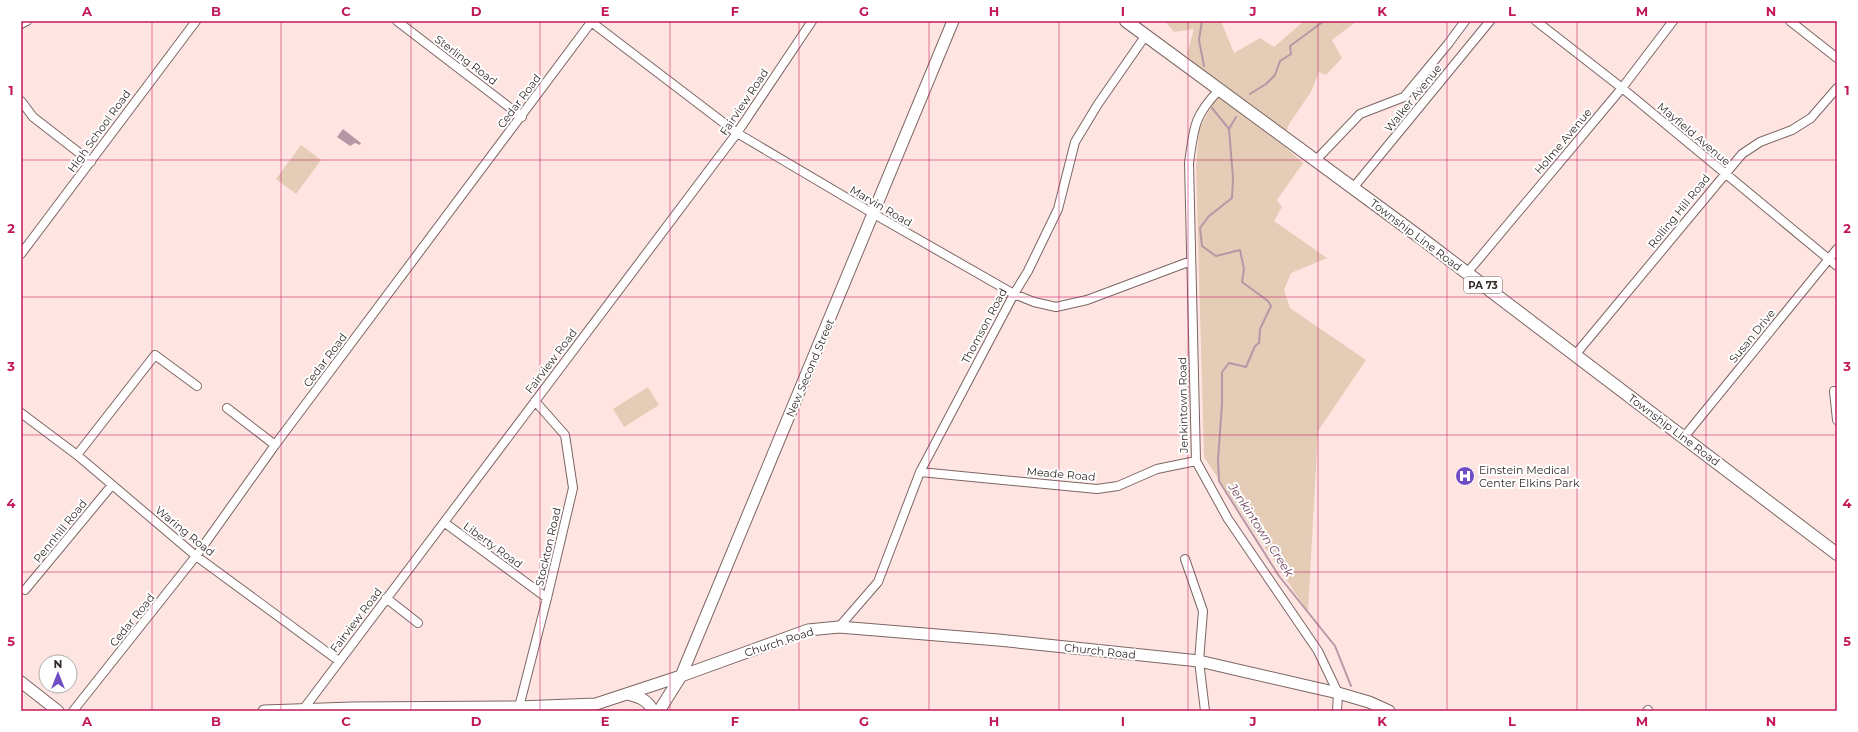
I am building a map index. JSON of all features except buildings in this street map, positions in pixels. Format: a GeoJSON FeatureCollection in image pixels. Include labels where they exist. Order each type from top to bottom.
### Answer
{"type":"FeatureCollection","features":[{"type":"Feature","properties":{"kind":"main road","name":"Township Line Road"},"geometry":{"type":"LineString","coordinates":[[1126,21],[1467,273],[1837,554]]}},
{"type":"Feature","properties":{"kind":"street"},"geometry":{"type":"LineString","coordinates":[[21,24],[27,21]]}},
{"type":"Feature","properties":{"kind":"street","name":"High School Road"},"geometry":{"type":"LineString","coordinates":[[23,249],[91,162],[196,21]]}},
{"type":"Feature","properties":{"kind":"street","name":"Sterling Road"},"geometry":{"type":"LineString","coordinates":[[397,21],[522,117]]}},
{"type":"Feature","properties":{"kind":"street","name":"Cedar Road"},"geometry":{"type":"LineString","coordinates":[[73,711],[196,556],[275,445],[522,117],[591,21]]}},
{"type":"Feature","properties":{"kind":"street","name":"Marvin Road"},"geometry":{"type":"LineString","coordinates":[[591,21],[737,133],[1014,294],[1034,302],[1056,307],[1087,300],[1191,261]]}},
{"type":"Feature","properties":{"kind":"street","name":"Fairview Road"},"geometry":{"type":"LineString","coordinates":[[302,710],[386,598],[445,523],[737,133],[812,21]]}},
{"type":"Feature","properties":{"kind":"street","name":"New Second Street"},"geometry":{"type":"LineString","coordinates":[[659,711],[682,676],[953,21]]}},
{"type":"Feature","properties":{"kind":"street"},"geometry":{"type":"LineString","coordinates":[[1316,160],[1360,114],[1404,96],[1448,44],[1465,21]]}},
{"type":"Feature","properties":{"kind":"street","name":"Walker Avenue"},"geometry":{"type":"LineString","coordinates":[[1353,188],[1490,21]]}},
{"type":"Feature","properties":{"kind":"street","name":"Mayfield Avenue"},"geometry":{"type":"LineString","coordinates":[[1536,21],[1622,88],[1837,266]]}},
{"type":"Feature","properties":{"kind":"street","name":"Holme Avenue"},"geometry":{"type":"LineString","coordinates":[[1467,273],[1622,88],[1673,21]]}},
{"type":"Feature","properties":{"kind":"street"},"geometry":{"type":"LineString","coordinates":[[1790,21],[1837,58]]}},
{"type":"Feature","properties":{"kind":"street","name":"Thomson Road"},"geometry":{"type":"LineString","coordinates":[[839,627],[878,582],[920,472],[1014,294],[1028,271],[1058,209],[1075,142],[1098,104],[1146,35]]}},
{"type":"Feature","properties":{"kind":"street","name":"Rolling Hill Road"},"geometry":{"type":"LineString","coordinates":[[1575,356],[1724,173],[1742,154],[1760,142],[1792,130],[1811,118],[1837,88]]}},
{"type":"Feature","properties":{"kind":"street","name":"Jenkintown Road"},"geometry":{"type":"LineString","coordinates":[[1219,90],[1205,104],[1196,122],[1190,156],[1196,461],[1228,519],[1318,651],[1338,693],[1337,711]]}},
{"type":"Feature","properties":{"kind":"street"},"geometry":{"type":"LineString","coordinates":[[21,101],[33,117],[91,162]]}},
{"type":"Feature","properties":{"kind":"street","name":"Susan Drive"},"geometry":{"type":"LineString","coordinates":[[1684,437],[1837,250]]}},
{"type":"Feature","properties":{"kind":"street"},"geometry":{"type":"LineString","coordinates":[[77,454],[155,355],[197,386]]}},
{"type":"Feature","properties":{"kind":"street"},"geometry":{"type":"LineString","coordinates":[[1834,391],[1837,420]]}},
{"type":"Feature","properties":{"kind":"street","name":"Stockton Road"},"geometry":{"type":"LineString","coordinates":[[519,707],[573,488],[565,435],[535,401]]}},
{"type":"Feature","properties":{"kind":"street"},"geometry":{"type":"LineString","coordinates":[[227,408],[275,445]]}},
{"type":"Feature","properties":{"kind":"street","name":"Waring Road"},"geometry":{"type":"LineString","coordinates":[[21,413],[77,454],[196,556],[338,661]]}},
{"type":"Feature","properties":{"kind":"street","name":"Meade Road"},"geometry":{"type":"LineString","coordinates":[[920,472],[1097,489],[1118,486],[1157,469],[1196,461]]}},
{"type":"Feature","properties":{"kind":"street","name":"Pennhill Road"},"geometry":{"type":"LineString","coordinates":[[25,590],[112,485]]}},
{"type":"Feature","properties":{"kind":"street","name":"Liberty Road"},"geometry":{"type":"LineString","coordinates":[[445,523],[547,598]]}},
{"type":"Feature","properties":{"kind":"street"},"geometry":{"type":"LineString","coordinates":[[1185,558],[1203,611],[1199,661],[1204,711]]}},
{"type":"Feature","properties":{"kind":"street"},"geometry":{"type":"LineString","coordinates":[[386,598],[418,623]]}},
{"type":"Feature","properties":{"kind":"street","name":"Church Road"},"geometry":{"type":"LineString","coordinates":[[264,711],[519,707],[596,704],[682,676],[808,630],[839,627],[998,640],[1199,661],[1338,693],[1369,702],[1389,711]]}},
{"type":"Feature","properties":{"kind":"street"},"geometry":{"type":"LineString","coordinates":[[21,682],[58,711]]}},
{"type":"Feature","properties":{"kind":"street"},"geometry":{"type":"LineString","coordinates":[[626,694],[642,698],[647,701],[653,711]]}},
{"type":"Feature","properties":{"kind":"shaded area"},"geometry":{"type":"Polygon","coordinates":[[[1165,21],[1221,21],[1234,53],[1260,38],[1274,47],[1304,21],[1357,21],[1332,40],[1342,58],[1326,75],[1319,72],[1311,92],[1289,124],[1282,144],[1303,163],[1277,200],[1282,207],[1274,221],[1327,258],[1291,273],[1284,290],[1290,308],[1366,360],[1318,431],[1308,612],[1204,457],[1196,166],[1199,128],[1215,101],[1187,54],[1194,29],[1174,32],[1165,21]]]}},
{"type":"Feature","properties":{"kind":"shaded area"},"geometry":{"type":"Polygon","coordinates":[[[343,129],[361,143],[360,145],[355,143],[350,146],[337,137],[343,129]]]}},
{"type":"Feature","properties":{"kind":"shaded area"},"geometry":{"type":"Polygon","coordinates":[[[301,145],[321,160],[296,194],[276,179],[301,145]]]}},
{"type":"Feature","properties":{"kind":"shaded area"},"geometry":{"type":"Polygon","coordinates":[[[648,387],[659,405],[624,427],[613,409],[648,387]]]}},
{"type":"Feature","properties":{"kind":"waterway","name":"Jenkintown Creek"},"geometry":{"type":"LineString","coordinates":[[1202,21],[1199,40],[1204,66]]}},
{"type":"Feature","properties":{"kind":"waterway"},"geometry":{"type":"LineString","coordinates":[[1250,94],[1266,84],[1275,75],[1280,61],[1291,54],[1290,46],[1324,21]]}},
{"type":"Feature","properties":{"kind":"waterway","name":"Jenkintown Creek"},"geometry":{"type":"LineString","coordinates":[[1212,108],[1229,129],[1233,178],[1232,198],[1209,216],[1200,228],[1202,246],[1216,256],[1240,250],[1244,269],[1242,282],[1268,301],[1271,306],[1260,329],[1259,343],[1255,346],[1246,367],[1229,363],[1222,372],[1222,404],[1218,460],[1219,481],[1279,576],[1335,646],[1351,686]]}},
{"type":"Feature","properties":{"kind":"waterway"},"geometry":{"type":"LineString","coordinates":[[1229,129],[1236,117]]}},
{"type":"Feature","properties":{"kind":"place","name":"Einstein Medical Center Elkins Park"},"geometry":{"type":"Point","coordinates":[1465,476]}}]}
